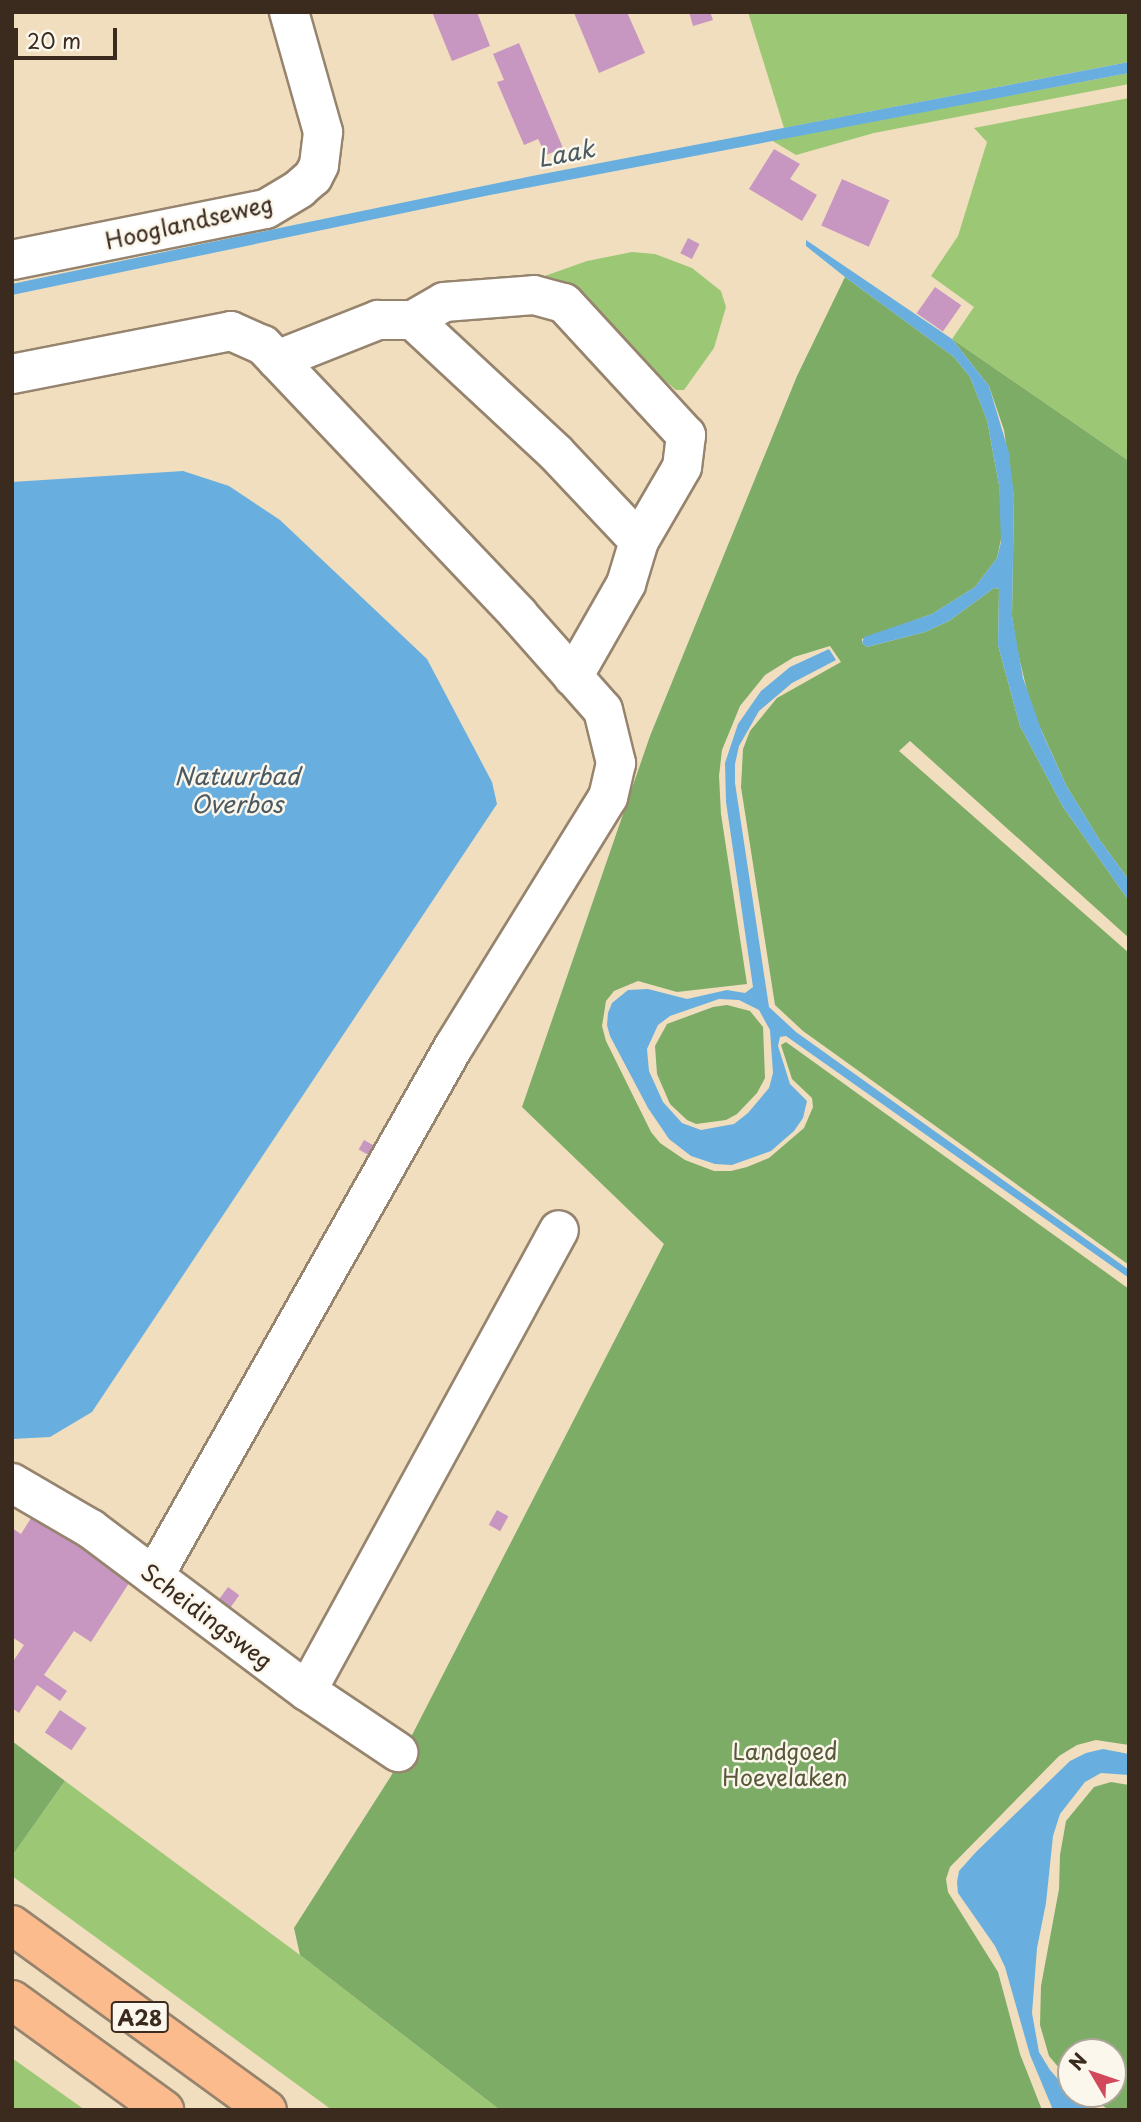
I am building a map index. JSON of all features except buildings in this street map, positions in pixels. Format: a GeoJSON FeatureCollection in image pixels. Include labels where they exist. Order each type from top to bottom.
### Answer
{"type":"FeatureCollection","features":[{"type":"Feature","properties":{"kind":"highway","name":"A28"},"geometry":{"type":"LineString","coordinates":[[12,1925],[267,2110]]}},
{"type":"Feature","properties":{"kind":"highway","name":"A28"},"geometry":{"type":"LineString","coordinates":[[12,2000],[164,2110]]}},
{"type":"Feature","properties":{"kind":"street","name":"Hooglandseweg"},"geometry":{"type":"LineString","coordinates":[[12,260],[266,209],[313,177],[319,165],[323,132],[289,12]]}},
{"type":"Feature","properties":{"kind":"street"},"geometry":{"type":"LineString","coordinates":[[277,360],[378,320],[413,320],[444,302],[534,295],[564,303],[685,435],[682,467],[639,541],[626,584],[573,677]]}},
{"type":"Feature","properties":{"kind":"street"},"geometry":{"type":"LineString","coordinates":[[413,320],[556,453],[639,541]]}},
{"type":"Feature","properties":{"kind":"street"},"geometry":{"type":"LineString","coordinates":[[12,374],[231,331],[263,345],[518,614],[603,710],[616,763],[608,797],[454,1046],[154,1576]]}},
{"type":"Feature","properties":{"kind":"street"},"geometry":{"type":"LineString","coordinates":[[307,1691],[559,1230]]}},
{"type":"Feature","properties":{"kind":"street","name":"Scheidingsweg"},"geometry":{"type":"LineString","coordinates":[[12,1483],[91,1529],[307,1691],[398,1752]]}},
{"type":"Feature","properties":{"kind":"green space"},"geometry":{"type":"Polygon","coordinates":[[[748,12],[1129,12],[1129,62],[784,128],[748,12]]]}},
{"type":"Feature","properties":{"kind":"green space"},"geometry":{"type":"Polygon","coordinates":[[[1129,73],[1129,84],[874,133],[796,155],[771,140],[1129,73]]]}},
{"type":"Feature","properties":{"kind":"green space"},"geometry":{"type":"Polygon","coordinates":[[[1129,98],[1129,461],[952,339],[974,307],[931,276],[958,236],[987,142],[974,128],[1129,98]]]}},
{"type":"Feature","properties":{"kind":"green space"},"geometry":{"type":"Polygon","coordinates":[[[632,252],[655,254],[692,268],[721,291],[726,307],[714,348],[684,390],[676,390],[542,277],[587,261],[632,252]]]}},
{"type":"Feature","properties":{"kind":"green space","name":"Landgoed Hoevelaken"},"geometry":{"type":"Polygon","coordinates":[[[845,277],[954,357],[970,377],[987,420],[999,485],[1003,530],[997,558],[975,587],[932,614],[862,639],[862,643],[867,647],[925,632],[949,621],[994,588],[999,589],[998,645],[1020,726],[1063,807],[1129,901],[1129,938],[910,741],[899,751],[1129,953],[1129,1265],[803,1031],[775,1005],[741,787],[743,749],[750,731],[777,698],[841,662],[830,646],[794,657],[765,675],[740,706],[722,750],[719,776],[721,814],[747,984],[677,992],[638,981],[614,991],[606,1001],[602,1026],[606,1041],[651,1132],[660,1143],[685,1160],[714,1171],[747,1167],[769,1158],[804,1128],[813,1107],[812,1098],[792,1079],[781,1045],[786,1042],[1129,1289],[1129,1745],[1096,1740],[1077,1745],[1059,1756],[950,1867],[946,1879],[948,1892],[998,1972],[1020,2054],[1042,2110],[500,2110],[300,1955],[294,1928],[391,1776],[664,1244],[522,1107],[650,736],[797,376],[845,277]]]}},
{"type":"Feature","properties":{"kind":"green space"},"geometry":{"type":"Polygon","coordinates":[[[952,339],[1129,461],[1129,880],[1099,839],[1066,785],[1031,707],[1012,616],[1014,497],[1004,430],[989,386],[952,339]]]}},
{"type":"Feature","properties":{"kind":"green space"},"geometry":{"type":"Polygon","coordinates":[[[727,1005],[750,1011],[763,1027],[765,1078],[757,1093],[737,1114],[726,1120],[696,1124],[687,1120],[670,1104],[657,1074],[655,1046],[667,1024],[713,1007],[727,1005]]]}},
{"type":"Feature","properties":{"kind":"green space"},"geometry":{"type":"Polygon","coordinates":[[[12,1741],[65,1781],[12,1856],[12,1741]]]}},
{"type":"Feature","properties":{"kind":"green space"},"geometry":{"type":"Polygon","coordinates":[[[65,1781],[300,1955],[500,2110],[332,2110],[12,1876],[12,1856],[65,1781]]]}},
{"type":"Feature","properties":{"kind":"green space"},"geometry":{"type":"Polygon","coordinates":[[[1111,1782],[1129,1785],[1129,2110],[1106,2108],[1127,2108],[1127,2038],[1057,2038],[1057,2065],[1049,2056],[1040,2025],[1041,1986],[1059,1889],[1060,1855],[1066,1821],[1094,1787],[1111,1782]]]}},
{"type":"Feature","properties":{"kind":"green space"},"geometry":{"type":"Polygon","coordinates":[[[12,2058],[85,2110],[12,2110],[12,2058]]]}},
{"type":"Feature","properties":{"kind":"water"},"geometry":{"type":"Polygon","coordinates":[[[1129,62],[1129,73],[490,195],[12,295],[12,284],[197,245],[532,176],[1129,62]]]}},
{"type":"Feature","properties":{"kind":"water"},"geometry":{"type":"Polygon","coordinates":[[[806,240],[952,339],[989,386],[1009,453],[1014,497],[1012,616],[1023,678],[1042,732],[1066,785],[1099,839],[1129,880],[1129,901],[1063,807],[1020,726],[998,645],[999,589],[994,588],[949,621],[925,632],[867,647],[862,643],[864,637],[932,614],[975,587],[997,558],[1001,542],[999,485],[987,420],[970,377],[954,357],[845,277],[806,246],[806,240]]]}},
{"type":"Feature","properties":{"kind":"water","name":"Natuurbad Overbos"},"geometry":{"type":"Polygon","coordinates":[[[183,471],[229,486],[280,520],[427,659],[492,782],[497,804],[92,1412],[50,1437],[12,1439],[12,482],[183,471]]]}},
{"type":"Feature","properties":{"kind":"water"},"geometry":{"type":"Polygon","coordinates":[[[829,649],[836,660],[792,683],[759,711],[739,746],[735,764],[735,783],[769,1007],[796,1032],[1129,1270],[1129,1278],[786,1036],[780,1037],[778,1046],[790,1084],[807,1101],[803,1118],[794,1131],[771,1151],[732,1165],[715,1164],[691,1156],[669,1139],[648,1108],[610,1036],[608,1013],[612,1003],[628,990],[648,989],[687,999],[727,990],[745,993],[753,987],[726,802],[725,763],[738,724],[761,691],[790,667],[829,649]],[[719,999],[670,1016],[658,1025],[647,1049],[649,1071],[663,1102],[682,1123],[701,1130],[734,1124],[748,1113],[769,1088],[773,1073],[770,1030],[759,1010],[739,1000],[719,999]]]}},
{"type":"Feature","properties":{"kind":"water"},"geometry":{"type":"Polygon","coordinates":[[[1103,1749],[1129,1754],[1129,1775],[1101,1773],[1085,1782],[1060,1814],[1053,1836],[1046,1903],[1037,1948],[1032,2013],[1039,2052],[1057,2078],[1057,2108],[1093,2110],[1053,2110],[1030,2055],[1005,1967],[995,1946],[958,1893],[957,1882],[959,1871],[976,1852],[1070,1761],[1103,1749]]]}},
{"type":"Feature","properties":{"kind":"water label","name":"Laak"},"geometry":{"type":"Point","coordinates":[566,153]}}]}
